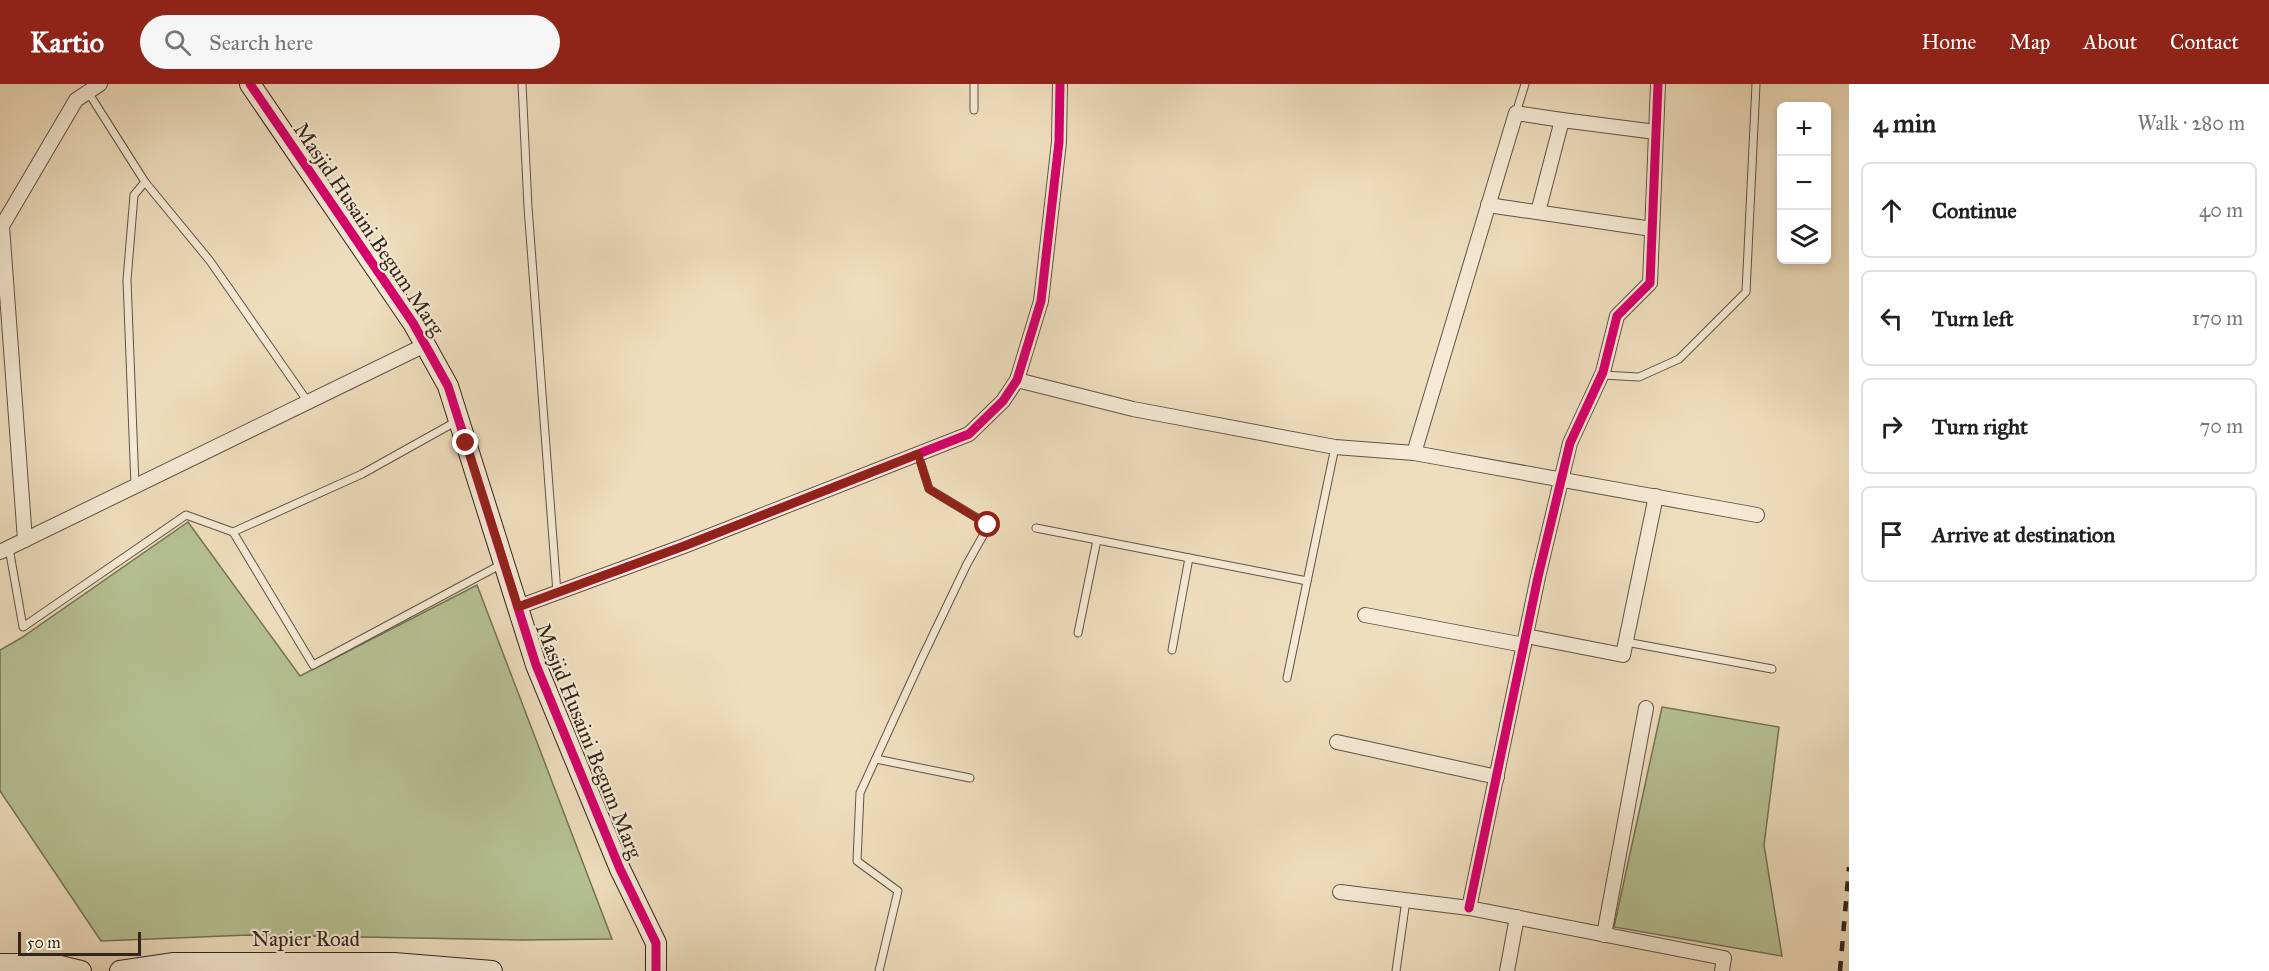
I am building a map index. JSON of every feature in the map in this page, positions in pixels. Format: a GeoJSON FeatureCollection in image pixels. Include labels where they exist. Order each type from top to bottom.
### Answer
{"type":"FeatureCollection","features":[{"type":"Feature","properties":{"kind":"street","name":"Masjid Husaini Begum Marg"},"geometry":{"type":"LineString","coordinates":[[250,84],[413,323],[448,386],[541,676],[621,869],[656,943],[656,971]]}},
{"type":"Feature","properties":{"kind":"street"},"geometry":{"type":"LineString","coordinates":[[518,607],[969,434],[1003,400],[1017,380],[1041,301],[1059,142],[1060,84]]}},
{"type":"Feature","properties":{"kind":"street"},"geometry":{"type":"LineString","coordinates":[[1469,908],[1525,640],[1570,443],[1602,375],[1617,316],[1650,284],[1658,84]]}},
{"type":"Feature","properties":{"kind":"street"},"geometry":{"type":"LineString","coordinates":[[25,540],[1,224],[76,99],[94,88]]}},
{"type":"Feature","properties":{"kind":"street"},"geometry":{"type":"LineString","coordinates":[[1414,453],[1516,113],[1656,132]]}},
{"type":"Feature","properties":{"kind":"street"},"geometry":{"type":"LineString","coordinates":[[1538,212],[1562,120]]}},
{"type":"Feature","properties":{"kind":"street"},"geometry":{"type":"LineString","coordinates":[[1488,205],[1652,230]]}},
{"type":"Feature","properties":{"kind":"street"},"geometry":{"type":"LineString","coordinates":[[4,550],[425,345]]}},
{"type":"Feature","properties":{"kind":"street"},"geometry":{"type":"LineString","coordinates":[[1017,380],[1133,409],[1335,447],[1414,453],[1757,515]]}},
{"type":"Feature","properties":{"kind":"street"},"geometry":{"type":"LineString","coordinates":[[1365,615],[1623,655],[1656,496]]}},
{"type":"Feature","properties":{"kind":"street"},"geometry":{"type":"LineString","coordinates":[[1604,934],[1646,708]]}},
{"type":"Feature","properties":{"kind":"street"},"geometry":{"type":"LineString","coordinates":[[1337,742],[1497,777]]}},
{"type":"Feature","properties":{"kind":"street"},"geometry":{"type":"LineString","coordinates":[[1340,892],[1469,908],[1724,958],[1722,971]]}},
{"type":"Feature","properties":{"kind":"street"},"geometry":{"type":"LineString","coordinates":[[1507,971],[1517,917]]}},
{"type":"Feature","properties":{"kind":"street","name":"Napier Road"},"geometry":{"type":"LineString","coordinates":[[120,971],[174,963],[394,963],[492,971]]}},
{"type":"Feature","properties":{"kind":"street"},"geometry":{"type":"LineString","coordinates":[[0,964],[81,971]]}},
{"type":"Feature","properties":{"kind":"lane"},"geometry":{"type":"LineString","coordinates":[[522,84],[528,207],[557,593]]}},
{"type":"Feature","properties":{"kind":"lane"},"geometry":{"type":"LineString","coordinates":[[974,84],[974,110]]}},
{"type":"Feature","properties":{"kind":"lane"},"geometry":{"type":"LineString","coordinates":[[1516,113],[1525,84]]}},
{"type":"Feature","properties":{"kind":"lane"},"geometry":{"type":"LineString","coordinates":[[1602,375],[1639,377],[1679,359],[1746,292],[1755,84]]}},
{"type":"Feature","properties":{"kind":"lane"},"geometry":{"type":"LineString","coordinates":[[94,88],[145,182],[210,261],[308,402]]}},
{"type":"Feature","properties":{"kind":"lane"},"geometry":{"type":"LineString","coordinates":[[135,486],[128,280],[134,195],[145,182]]}},
{"type":"Feature","properties":{"kind":"lane"},"geometry":{"type":"LineString","coordinates":[[233,532],[362,474],[459,420]]}},
{"type":"Feature","properties":{"kind":"lane"},"geometry":{"type":"LineString","coordinates":[[1287,678],[1335,447]]}},
{"type":"Feature","properties":{"kind":"lane"},"geometry":{"type":"LineString","coordinates":[[879,971],[898,891],[857,861],[860,793],[967,564],[988,525],[929,489],[918,454]]}},
{"type":"Feature","properties":{"kind":"lane"},"geometry":{"type":"LineString","coordinates":[[4,550],[22,627],[186,515],[233,532],[313,665],[504,562]]}},
{"type":"Feature","properties":{"kind":"lane"},"geometry":{"type":"LineString","coordinates":[[1036,528],[1307,581]]}},
{"type":"Feature","properties":{"kind":"lane"},"geometry":{"type":"LineString","coordinates":[[1078,633],[1096,540]]}},
{"type":"Feature","properties":{"kind":"lane"},"geometry":{"type":"LineString","coordinates":[[1172,650],[1189,558]]}},
{"type":"Feature","properties":{"kind":"lane"},"geometry":{"type":"LineString","coordinates":[[1626,642],[1772,669]]}},
{"type":"Feature","properties":{"kind":"lane"},"geometry":{"type":"LineString","coordinates":[[876,759],[970,778]]}},
{"type":"Feature","properties":{"kind":"lane"},"geometry":{"type":"LineString","coordinates":[[1396,971],[1406,900]]}},
{"type":"Feature","properties":{"kind":"green space"},"geometry":{"type":"Polygon","coordinates":[[[188,522],[300,676],[477,585],[612,939],[522,940],[249,935],[101,941],[0,791],[0,650],[21,638],[188,522]]]}},
{"type":"Feature","properties":{"kind":"green space"},"geometry":{"type":"Polygon","coordinates":[[[1662,707],[1779,727],[1764,845],[1782,956],[1614,927],[1662,707]]]}},
{"type":"Feature","properties":{"kind":"railway"},"geometry":{"type":"LineString","coordinates":[[1840,971],[1849,867]]}},
{"type":"Feature","properties":{"kind":"cycle path"},"geometry":{"type":"LineString","coordinates":[[250,84],[413,323],[448,386],[536,665],[620,869],[656,943],[656,971]]}},
{"type":"Feature","properties":{"kind":"cycle path"},"geometry":{"type":"LineString","coordinates":[[518,607],[684,546],[969,434],[1003,401],[1017,380],[1041,301],[1059,142],[1060,84]]}},
{"type":"Feature","properties":{"kind":"cycle path"},"geometry":{"type":"LineString","coordinates":[[1469,908],[1538,577],[1570,443],[1603,372],[1617,316],[1650,283],[1658,84]]}},
{"type":"Feature","properties":{"kind":"route"},"geometry":{"type":"LineString","coordinates":[[466,443],[518,607],[684,546],[918,454],[929,489],[988,525]]}}]}
